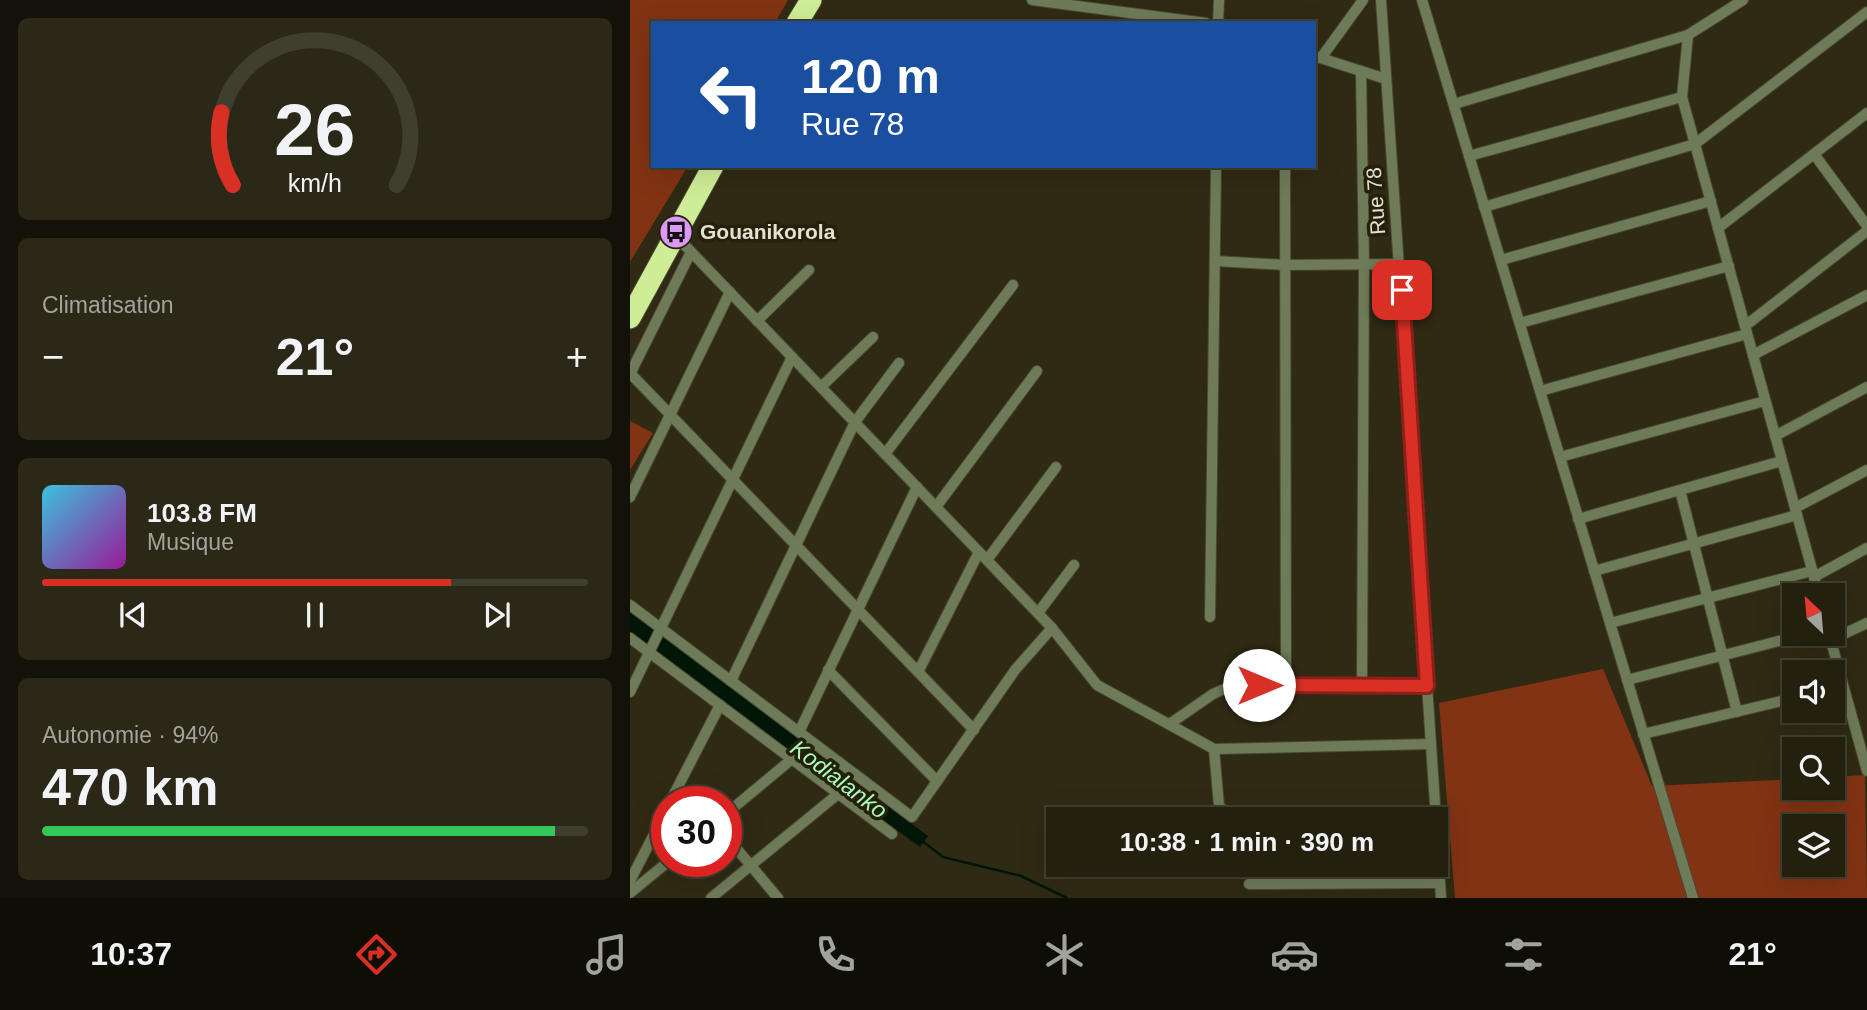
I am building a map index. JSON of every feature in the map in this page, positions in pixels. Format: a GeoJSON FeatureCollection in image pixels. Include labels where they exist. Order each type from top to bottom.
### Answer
{"type":"FeatureCollection","features":[{"type":"Feature","properties":{"kind":"highway"},"geometry":{"type":"LineString","coordinates":[[798,21],[811,0]]}},
{"type":"Feature","properties":{"kind":"highway"},"geometry":{"type":"LineString","coordinates":[[630,318],[712,168]]}},
{"type":"Feature","properties":{"kind":"street"},"geometry":{"type":"LineString","coordinates":[[1032,0],[1191,21]]}},
{"type":"Feature","properties":{"kind":"street"},"geometry":{"type":"LineString","coordinates":[[1218,21],[1219,0]]}},
{"type":"Feature","properties":{"kind":"street"},"geometry":{"type":"LineString","coordinates":[[1363,0],[1318,57],[1386,79]]}},
{"type":"Feature","properties":{"kind":"street","name":"Rue 78"},"geometry":{"type":"LineString","coordinates":[[1381,0],[1434,807]]}},
{"type":"Feature","properties":{"kind":"street"},"geometry":{"type":"LineString","coordinates":[[1454,104],[1688,35],[1743,0]]}},
{"type":"Feature","properties":{"kind":"street"},"geometry":{"type":"LineString","coordinates":[[1425,1],[1469,156],[1693,898]]}},
{"type":"Feature","properties":{"kind":"street"},"geometry":{"type":"LineString","coordinates":[[1485,206],[1695,144],[1867,12]]}},
{"type":"Feature","properties":{"kind":"street"},"geometry":{"type":"LineString","coordinates":[[1688,35],[1682,97],[1816,583]]}},
{"type":"Feature","properties":{"kind":"street"},"geometry":{"type":"LineString","coordinates":[[1361,71],[1364,265],[1362,685]]}},
{"type":"Feature","properties":{"kind":"street"},"geometry":{"type":"LineString","coordinates":[[1469,156],[1682,97]]}},
{"type":"Feature","properties":{"kind":"street"},"geometry":{"type":"LineString","coordinates":[[1718,228],[1867,113]]}},
{"type":"Feature","properties":{"kind":"street"},"geometry":{"type":"LineString","coordinates":[[1814,154],[1867,226]]}},
{"type":"Feature","properties":{"kind":"street"},"geometry":{"type":"LineString","coordinates":[[1210,617],[1216,168]]}},
{"type":"Feature","properties":{"kind":"street"},"geometry":{"type":"LineString","coordinates":[[1286,168],[1286,685]]}},
{"type":"Feature","properties":{"kind":"street"},"geometry":{"type":"LineString","coordinates":[[1501,260],[1711,201]]}},
{"type":"Feature","properties":{"kind":"street"},"geometry":{"type":"LineString","coordinates":[[1540,391],[1746,330],[1867,231]]}},
{"type":"Feature","properties":{"kind":"street"},"geometry":{"type":"LineString","coordinates":[[674,234],[1038,613],[1097,685],[1171,723],[1214,749],[1431,744]]}},
{"type":"Feature","properties":{"kind":"street"},"geometry":{"type":"LineString","coordinates":[[691,252],[630,373],[974,730]]}},
{"type":"Feature","properties":{"kind":"street"},"geometry":{"type":"LineString","coordinates":[[1215,261],[1286,265],[1400,264]]}},
{"type":"Feature","properties":{"kind":"street"},"geometry":{"type":"LineString","coordinates":[[1520,323],[1728,266]]}},
{"type":"Feature","properties":{"kind":"street"},"geometry":{"type":"LineString","coordinates":[[757,321],[809,270]]}},
{"type":"Feature","properties":{"kind":"street"},"geometry":{"type":"LineString","coordinates":[[885,454],[1013,285]]}},
{"type":"Feature","properties":{"kind":"street"},"geometry":{"type":"LineString","coordinates":[[630,497],[730,292]]}},
{"type":"Feature","properties":{"kind":"street"},"geometry":{"type":"LineString","coordinates":[[1753,355],[1867,295]]}},
{"type":"Feature","properties":{"kind":"street"},"geometry":{"type":"LineString","coordinates":[[821,387],[873,337]]}},
{"type":"Feature","properties":{"kind":"street"},"geometry":{"type":"LineString","coordinates":[[630,692],[650,650],[662,632],[792,357]]}},
{"type":"Feature","properties":{"kind":"street"},"geometry":{"type":"LineString","coordinates":[[731,681],[855,422],[899,363]]}},
{"type":"Feature","properties":{"kind":"street"},"geometry":{"type":"LineString","coordinates":[[936,507],[1037,371]]}},
{"type":"Feature","properties":{"kind":"street"},"geometry":{"type":"LineString","coordinates":[[1775,436],[1867,387]]}},
{"type":"Feature","properties":{"kind":"street"},"geometry":{"type":"LineString","coordinates":[[1560,457],[1765,401]]}},
{"type":"Feature","properties":{"kind":"street"},"geometry":{"type":"LineString","coordinates":[[1578,519],[1782,461]]}},
{"type":"Feature","properties":{"kind":"street"},"geometry":{"type":"LineString","coordinates":[[987,560],[1056,467]]}},
{"type":"Feature","properties":{"kind":"street"},"geometry":{"type":"LineString","coordinates":[[1594,571],[1694,544],[1796,511],[1867,470]]}},
{"type":"Feature","properties":{"kind":"street"},"geometry":{"type":"LineString","coordinates":[[799,732],[917,487]]}},
{"type":"Feature","properties":{"kind":"street"},"geometry":{"type":"LineString","coordinates":[[1680,490],[1737,712]]}},
{"type":"Feature","properties":{"kind":"street"},"geometry":{"type":"LineString","coordinates":[[1610,623],[1813,574],[1867,548]]}},
{"type":"Feature","properties":{"kind":"street"},"geometry":{"type":"LineString","coordinates":[[918,673],[979,552]]}},
{"type":"Feature","properties":{"kind":"street"},"geometry":{"type":"LineString","coordinates":[[1038,613],[1074,565]]}},
{"type":"Feature","properties":{"kind":"street"},"geometry":{"type":"LineString","coordinates":[[630,606],[912,817],[1015,670],[1052,628]]}},
{"type":"Feature","properties":{"kind":"street"},"geometry":{"type":"LineString","coordinates":[[1845,631],[1867,623]]}},
{"type":"Feature","properties":{"kind":"street"},"geometry":{"type":"LineString","coordinates":[[630,638],[650,650],[892,834]]}},
{"type":"Feature","properties":{"kind":"street"},"geometry":{"type":"LineString","coordinates":[[1627,680],[1782,640]]}},
{"type":"Feature","properties":{"kind":"street"},"geometry":{"type":"LineString","coordinates":[[828,670],[937,781]]}},
{"type":"Feature","properties":{"kind":"street"},"geometry":{"type":"LineString","coordinates":[[1171,723],[1223,688],[1286,685],[1427,686]]}},
{"type":"Feature","properties":{"kind":"street"},"geometry":{"type":"LineString","coordinates":[[1643,734],[1782,701]]}},
{"type":"Feature","properties":{"kind":"street"},"geometry":{"type":"LineString","coordinates":[[678,786],[720,705]]}},
{"type":"Feature","properties":{"kind":"street"},"geometry":{"type":"LineString","coordinates":[[1845,707],[1867,771]]}},
{"type":"Feature","properties":{"kind":"street"},"geometry":{"type":"LineString","coordinates":[[1861,751],[1867,737]]}},
{"type":"Feature","properties":{"kind":"street"},"geometry":{"type":"LineString","coordinates":[[1214,749],[1220,807]]}},
{"type":"Feature","properties":{"kind":"street"},"geometry":{"type":"LineString","coordinates":[[742,801],[792,759]]}},
{"type":"Feature","properties":{"kind":"street"},"geometry":{"type":"LineString","coordinates":[[711,898],[838,794]]}},
{"type":"Feature","properties":{"kind":"street"},"geometry":{"type":"LineString","coordinates":[[630,881],[651,840]]}},
{"type":"Feature","properties":{"kind":"street"},"geometry":{"type":"LineString","coordinates":[[742,855],[778,898]]}},
{"type":"Feature","properties":{"kind":"street"},"geometry":{"type":"LineString","coordinates":[[630,893],[651,876]]}},
{"type":"Feature","properties":{"kind":"street"},"geometry":{"type":"LineString","coordinates":[[1440,877],[1441,898]]}},
{"type":"Feature","properties":{"kind":"street"},"geometry":{"type":"LineString","coordinates":[[1249,884],[1440,883]]}},
{"type":"Feature","properties":{"kind":"shaded area"},"geometry":{"type":"Polygon","coordinates":[[[630,0],[788,0],[776,21],[651,21],[651,168],[687,168],[630,262],[630,0]]]}},
{"type":"Feature","properties":{"kind":"shaded area"},"geometry":{"type":"Polygon","coordinates":[[[630,421],[653,433],[630,470],[630,421]]]}},
{"type":"Feature","properties":{"kind":"shaded area"},"geometry":{"type":"Polygon","coordinates":[[[1603,669],[1652,786],[1782,780],[1782,800],[1845,800],[1845,776],[1865,775],[1867,898],[1455,898],[1439,703],[1603,669]]]}},
{"type":"Feature","properties":{"kind":"water"},"geometry":{"type":"Polygon","coordinates":[[[630,612],[928,836],[920,847],[630,632],[630,612]]]}},
{"type":"Feature","properties":{"kind":"waterway","name":"Kodialanko"},"geometry":{"type":"LineString","coordinates":[[921,840],[943,857],[1021,876],[1067,898]]}},
{"type":"Feature","properties":{"kind":"place","name":"Gouanikorola"},"geometry":{"type":"Point","coordinates":[676,232]}},
{"type":"Feature","properties":{"kind":"route"},"geometry":{"type":"LineString","coordinates":[[1259,685],[1427,686],[1402,290]]}}]}
